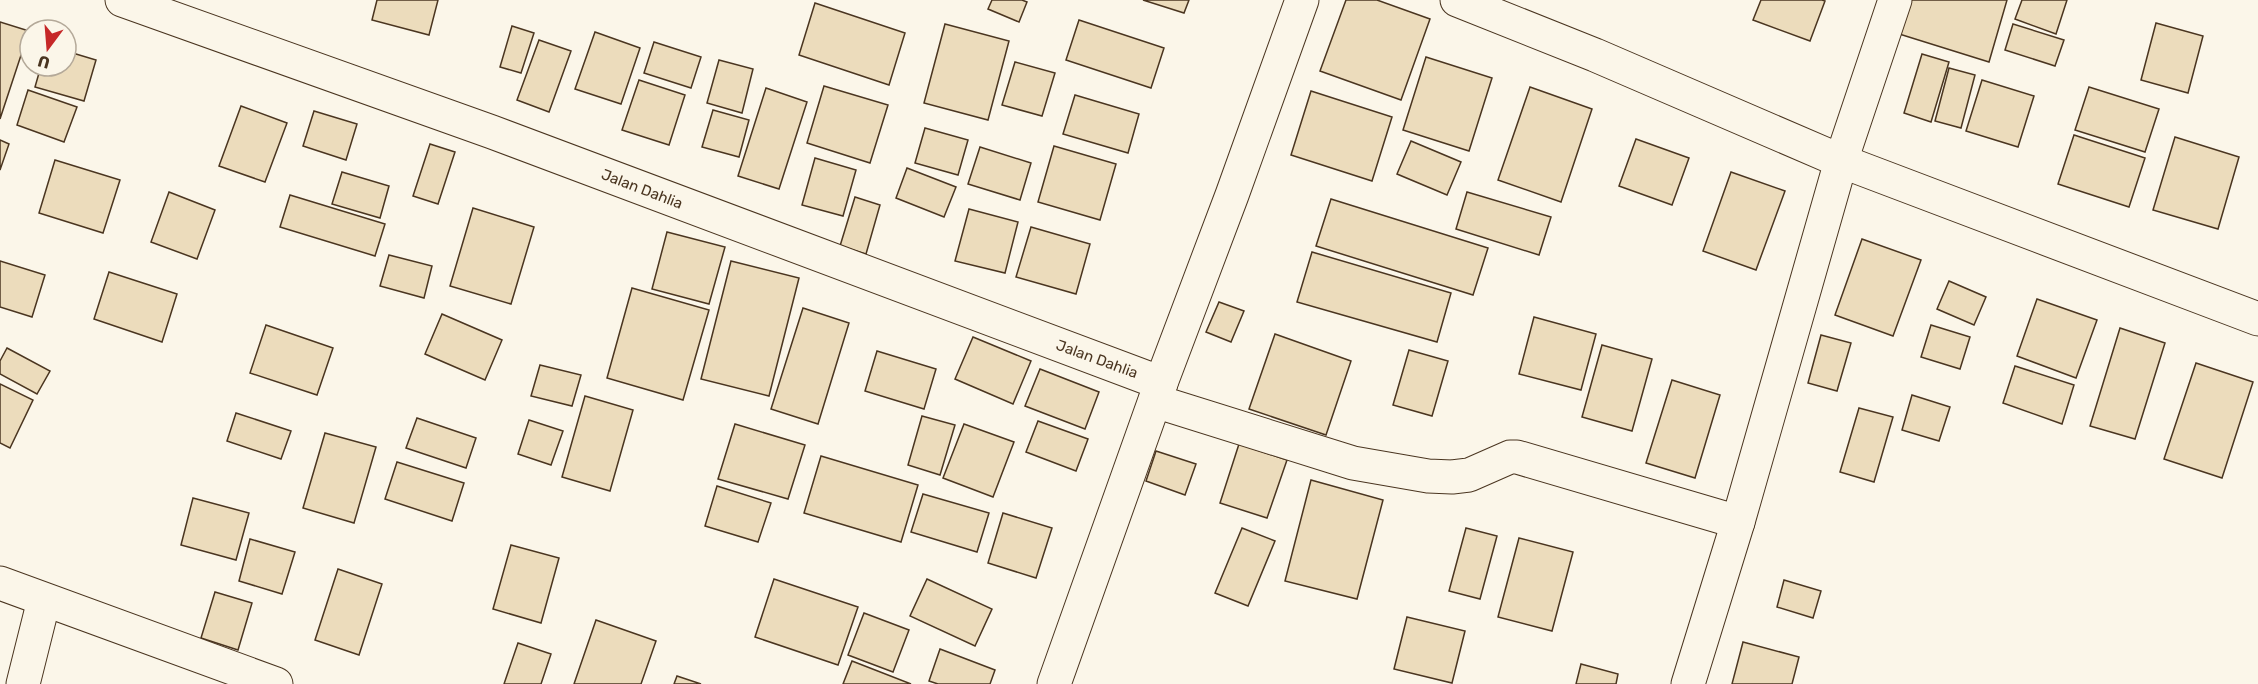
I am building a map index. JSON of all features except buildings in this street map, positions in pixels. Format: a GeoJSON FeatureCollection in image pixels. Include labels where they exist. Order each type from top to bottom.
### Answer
{"type":"FeatureCollection","features":[{"type":"Feature","properties":{"kind":"street","name":"Jalan Dahlia"},"geometry":{"type":"LineString","coordinates":[[122,0],[492,132],[1158,392],[1353,463],[1428,476],[1452,477],[1469,475],[1510,457],[1518,457],[1738,522]]}},
{"type":"Feature","properties":{"kind":"street"},"geometry":{"type":"LineString","coordinates":[[1054,684],[1302,0]]}},
{"type":"Feature","properties":{"kind":"street"},"geometry":{"type":"LineString","coordinates":[[1456,0],[1606,60],[1841,161],[2258,319]]}},
{"type":"Feature","properties":{"kind":"street"},"geometry":{"type":"LineString","coordinates":[[1689,684],[1738,522],[1841,161],[1895,0]]}},
{"type":"Feature","properties":{"kind":"street"},"geometry":{"type":"LineString","coordinates":[[0,583],[276,684]]}},
{"type":"Feature","properties":{"kind":"street"},"geometry":{"type":"LineString","coordinates":[[23,684],[44,600]]}}]}
